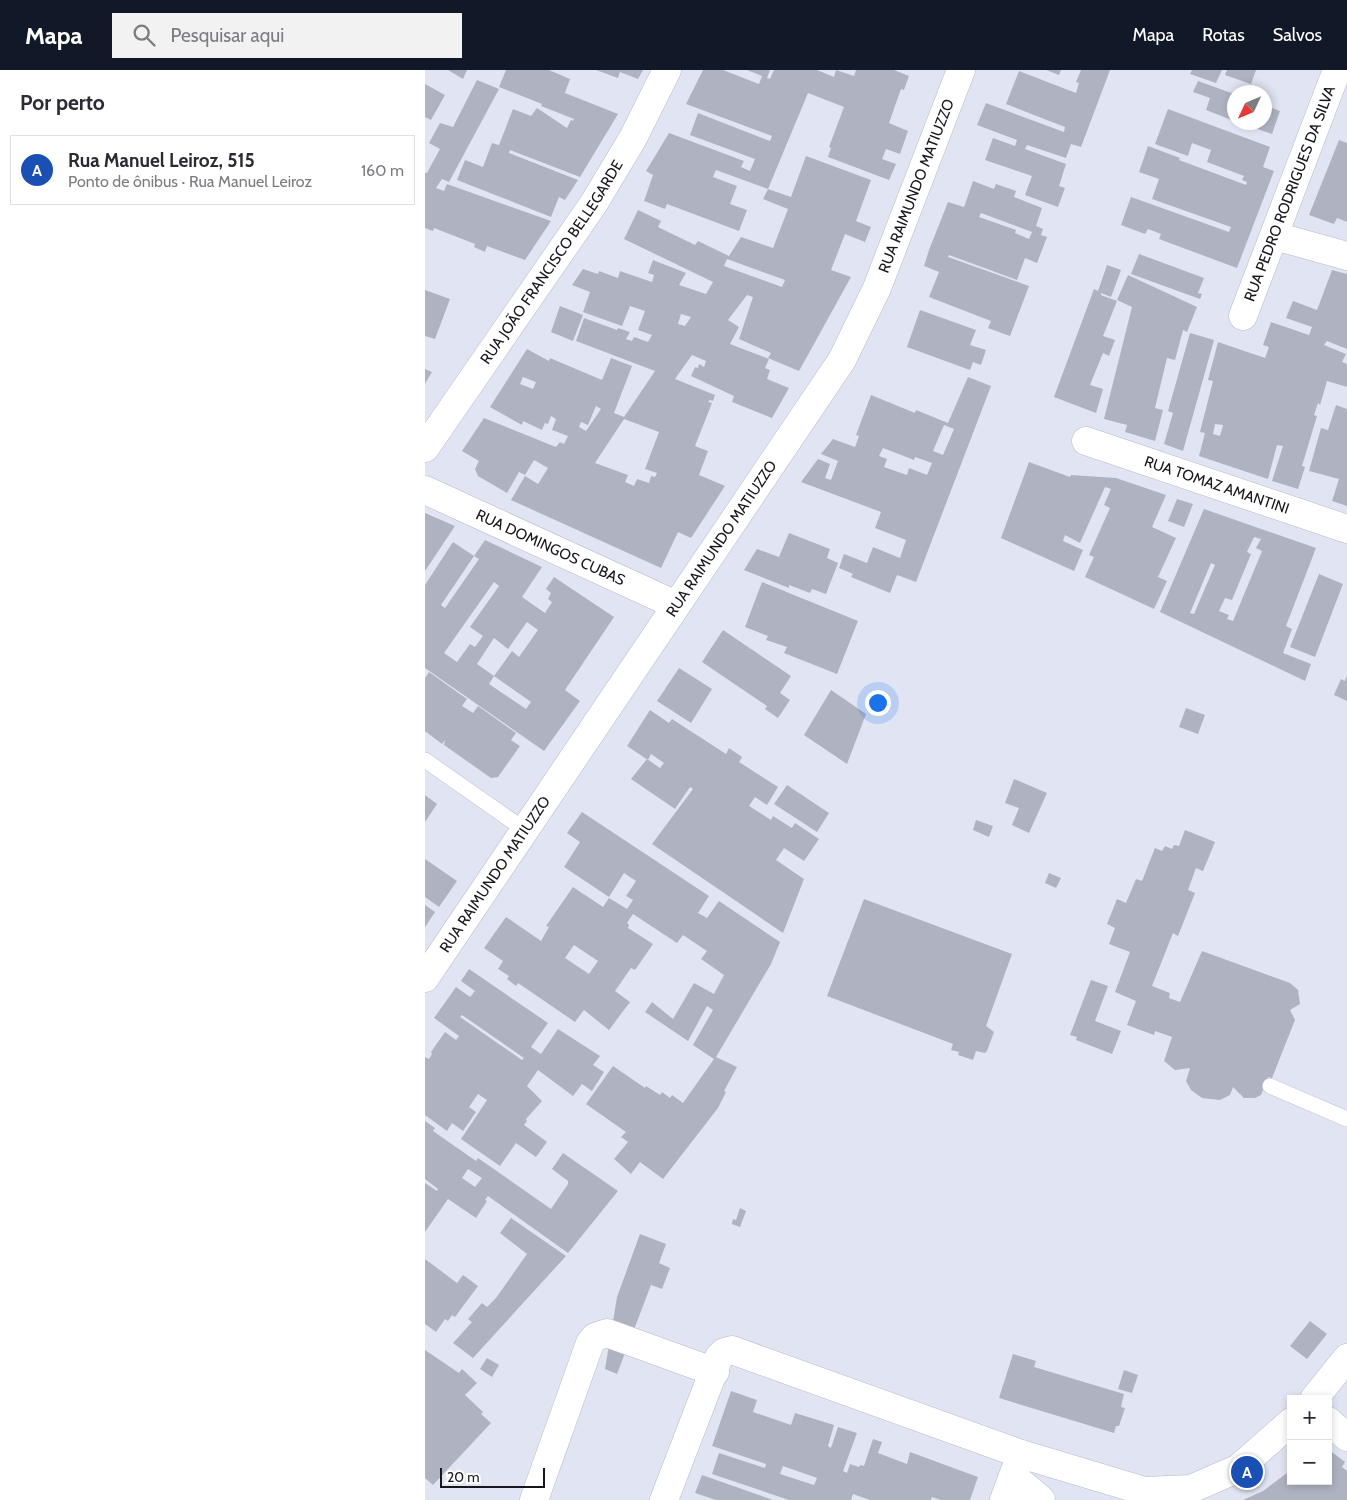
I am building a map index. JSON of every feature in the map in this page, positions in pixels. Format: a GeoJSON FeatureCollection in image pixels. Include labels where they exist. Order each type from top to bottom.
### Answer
{"type":"FeatureCollection","features":[{"type":"Feature","properties":{"kind":"street","name":"RUA JOÃO FRANCISCO BELLEGARDE"},"geometry":{"type":"LineString","coordinates":[[425,448],[594,202],[633,138],[667,70]]}},
{"type":"Feature","properties":{"kind":"street","name":"RUA RAIMUNDO MATIUZZO"},"geometry":{"type":"LineString","coordinates":[[425,978],[842,360],[877,288],[961,70]]}},
{"type":"Feature","properties":{"kind":"street","name":"RUA PEDRO RODRIGUES DA SILVA"},"geometry":{"type":"LineString","coordinates":[[1243,316],[1337,70]]}},
{"type":"Feature","properties":{"kind":"street"},"geometry":{"type":"LineString","coordinates":[[1275,236],[1347,256]]}},
{"type":"Feature","properties":{"kind":"street","name":"RUA TOMAZ AMANTINI"},"geometry":{"type":"LineString","coordinates":[[1085,441],[1347,529]]}},
{"type":"Feature","properties":{"kind":"street","name":"RUA DOMINGOS CUBAS"},"geometry":{"type":"LineString","coordinates":[[425,490],[676,605]]}},
{"type":"Feature","properties":{"kind":"street"},"geometry":{"type":"LineString","coordinates":[[534,1500],[590,1343],[595,1337],[607,1332],[715,1372]]}},
{"type":"Feature","properties":{"kind":"street"},"geometry":{"type":"LineString","coordinates":[[664,1500],[715,1372],[719,1357],[725,1352],[733,1350],[746,1353],[1013,1477],[1041,1500]]}},
{"type":"Feature","properties":{"kind":"street"},"geometry":{"type":"LineString","coordinates":[[1317,1395],[1347,1358]]}},
{"type":"Feature","properties":{"kind":"street"},"geometry":{"type":"LineString","coordinates":[[1332,1424],[1347,1437]]}},
{"type":"Feature","properties":{"kind":"street"},"geometry":{"type":"LineString","coordinates":[[1013,1477],[1144,1491],[1191,1489],[1239,1468],[1287,1426]]}},
{"type":"Feature","properties":{"kind":"lane"},"geometry":{"type":"LineString","coordinates":[[425,760],[525,830]]}},
{"type":"Feature","properties":{"kind":"lane"},"geometry":{"type":"LineString","coordinates":[[1270,1086],[1347,1119]]}},
{"type":"Feature","properties":{"kind":"building"},"geometry":{"type":"Polygon","coordinates":[[[448,70],[467,70],[463,79],[448,70]]]}},
{"type":"Feature","properties":{"kind":"building"},"geometry":{"type":"Polygon","coordinates":[[[506,70],[549,70],[570,79],[565,93],[618,114],[580,177],[510,150],[509,153],[578,180],[565,200],[559,197],[551,217],[457,180],[465,160],[483,167],[492,143],[499,145],[513,109],[531,116],[537,108],[567,128],[571,120],[573,121],[574,119],[499,87],[506,70]]]}},
{"type":"Feature","properties":{"kind":"building"},"geometry":{"type":"Polygon","coordinates":[[[596,70],[643,70],[638,79],[620,72],[618,78],[596,70]]]}},
{"type":"Feature","properties":{"kind":"building"},"geometry":{"type":"Polygon","coordinates":[[[703,70],[723,70],[759,84],[762,76],[747,70],[770,70],[767,78],[770,79],[774,70],[817,70],[834,77],[836,70],[854,76],[856,70],[894,70],[909,76],[904,90],[901,89],[889,123],[908,131],[900,154],[886,149],[882,159],[896,164],[889,180],[828,157],[831,148],[829,147],[844,107],[808,93],[768,189],[716,170],[713,177],[737,186],[730,204],[747,210],[739,231],[667,204],[665,209],[644,201],[653,175],[646,171],[669,133],[744,161],[741,167],[750,171],[755,159],[690,135],[698,113],[770,141],[772,136],[686,104],[703,70]]]}},
{"type":"Feature","properties":{"kind":"building"},"geometry":{"type":"Polygon","coordinates":[[[1046,70],[1061,70],[1059,75],[1046,70]]]}},
{"type":"Feature","properties":{"kind":"building"},"geometry":{"type":"Polygon","coordinates":[[[1081,70],[1110,70],[1081,147],[1071,144],[1066,158],[1027,145],[1025,149],[1066,164],[1059,186],[1065,188],[1058,207],[1025,195],[1032,176],[985,160],[993,138],[1015,146],[1017,140],[977,125],[986,103],[1064,132],[1065,127],[1006,104],[1019,71],[1076,93],[1079,83],[1076,82],[1081,70]]]}},
{"type":"Feature","properties":{"kind":"building"},"geometry":{"type":"Polygon","coordinates":[[[1192,70],[1222,70],[1216,83],[1190,74],[1192,70]]]}},
{"type":"Feature","properties":{"kind":"building"},"geometry":{"type":"Polygon","coordinates":[[[1227,70],[1256,70],[1251,84],[1225,75],[1227,70]]]}},
{"type":"Feature","properties":{"kind":"building"},"geometry":{"type":"Polygon","coordinates":[[[477,80],[499,89],[449,182],[442,179],[436,188],[444,191],[447,184],[551,221],[525,260],[487,246],[485,252],[474,247],[475,244],[434,228],[433,231],[425,228],[425,173],[427,173],[440,149],[429,143],[440,123],[453,127],[477,80]]]}},
{"type":"Feature","properties":{"kind":"building"},"geometry":{"type":"Polygon","coordinates":[[[1198,81],[1227,91],[1227,118],[1206,110],[1210,98],[1193,92],[1198,81]]]}},
{"type":"Feature","properties":{"kind":"building"},"geometry":{"type":"Polygon","coordinates":[[[425,84],[445,95],[431,120],[425,117],[425,84]]]}},
{"type":"Feature","properties":{"kind":"building"},"geometry":{"type":"Polygon","coordinates":[[[1272,108],[1280,111],[1272,134],[1260,130],[1272,130],[1272,108]]]}},
{"type":"Feature","properties":{"kind":"building"},"geometry":{"type":"Polygon","coordinates":[[[1168,109],[1270,147],[1263,167],[1274,171],[1237,268],[1159,239],[1161,234],[1148,229],[1145,234],[1121,225],[1131,197],[1229,232],[1231,227],[1152,199],[1159,179],[1139,172],[1148,146],[1180,158],[1179,160],[1246,185],[1247,182],[1242,180],[1244,176],[1207,162],[1211,150],[1192,143],[1188,156],[1155,144],[1168,109]]]}},
{"type":"Feature","properties":{"kind":"building"},"geometry":{"type":"Polygon","coordinates":[[[1339,140],[1347,143],[1347,222],[1337,218],[1334,224],[1309,215],[1339,140]]]}},
{"type":"Feature","properties":{"kind":"building"},"geometry":{"type":"Polygon","coordinates":[[[806,156],[871,180],[856,221],[871,227],[865,242],[845,234],[831,270],[851,277],[799,371],[768,358],[771,353],[739,339],[753,297],[747,295],[728,320],[739,327],[730,344],[769,359],[765,368],[770,370],[767,379],[789,388],[772,418],[732,402],[734,396],[691,376],[695,367],[698,368],[699,364],[704,367],[706,361],[692,355],[675,379],[715,395],[713,401],[710,400],[708,402],[712,403],[695,446],[708,451],[699,475],[725,486],[691,538],[678,532],[661,568],[511,500],[525,476],[538,484],[548,468],[534,460],[525,475],[519,472],[507,493],[478,476],[475,469],[479,461],[462,451],[484,418],[556,447],[560,442],[564,444],[568,436],[552,430],[556,419],[551,416],[548,424],[545,423],[542,430],[523,421],[522,425],[490,407],[527,349],[549,361],[550,358],[602,380],[611,358],[632,366],[614,413],[624,417],[655,371],[576,341],[584,318],[617,330],[618,328],[630,332],[626,339],[632,341],[634,337],[648,342],[652,335],[638,330],[645,311],[630,306],[622,326],[583,312],[590,292],[572,285],[583,269],[598,274],[599,271],[618,278],[620,271],[652,282],[654,275],[648,273],[653,260],[686,273],[679,285],[706,294],[713,282],[624,239],[638,210],[661,221],[658,227],[695,245],[698,241],[729,256],[741,237],[773,248],[788,209],[763,199],[768,189],[791,197],[806,156]],[[727,259],[724,266],[782,287],[785,280],[727,259]],[[681,314],[678,324],[685,326],[691,317],[681,314]],[[523,377],[520,384],[533,389],[536,382],[523,377]],[[596,406],[588,425],[581,422],[579,427],[586,431],[601,409],[596,406]],[[624,419],[595,463],[628,475],[625,482],[634,486],[637,479],[649,483],[651,476],[655,477],[657,473],[645,469],[659,432],[624,419]]]}},
{"type":"Feature","properties":{"kind":"building"},"geometry":{"type":"Polygon","coordinates":[[[973,181],[994,189],[996,184],[1016,191],[1014,197],[1042,208],[1036,226],[1043,229],[1041,235],[1047,237],[1037,263],[1025,258],[1017,280],[949,255],[948,257],[1029,286],[1010,336],[988,328],[991,321],[929,297],[939,272],[924,266],[929,250],[948,202],[964,207],[973,181]],[[981,213],[979,217],[1016,230],[1015,233],[1029,239],[1032,232],[981,213]]]}},
{"type":"Feature","properties":{"kind":"building"},"geometry":{"type":"Polygon","coordinates":[[[1139,254],[1204,278],[1198,293],[1202,294],[1200,299],[1131,274],[1139,254]]]}},
{"type":"Feature","properties":{"kind":"building"},"geometry":{"type":"Polygon","coordinates":[[[1107,265],[1121,270],[1111,297],[1101,293],[1101,295],[1117,301],[1103,336],[1115,340],[1109,356],[1103,353],[1090,385],[1103,389],[1096,413],[1054,397],[1094,289],[1098,291],[1107,265]]]}},
{"type":"Feature","properties":{"kind":"building"},"geometry":{"type":"Polygon","coordinates":[[[1332,270],[1347,274],[1347,349],[1327,341],[1324,345],[1346,354],[1342,362],[1347,364],[1347,387],[1327,381],[1320,405],[1318,403],[1314,415],[1317,416],[1302,466],[1305,467],[1298,489],[1272,481],[1283,446],[1277,445],[1268,479],[1199,456],[1205,433],[1200,432],[1213,381],[1208,380],[1218,342],[1265,358],[1269,347],[1263,345],[1271,322],[1309,335],[1312,327],[1286,318],[1293,301],[1317,310],[1332,270]],[[1215,424],[1213,434],[1220,436],[1223,425],[1215,424]]]}},
{"type":"Feature","properties":{"kind":"building"},"geometry":{"type":"Polygon","coordinates":[[[1128,275],[1197,307],[1187,332],[1183,330],[1175,360],[1167,358],[1155,408],[1163,410],[1155,441],[1125,432],[1127,425],[1104,419],[1132,307],[1117,300],[1128,275]]]}},
{"type":"Feature","properties":{"kind":"building"},"geometry":{"type":"Polygon","coordinates":[[[425,290],[450,299],[435,339],[425,336],[425,290]]]}},
{"type":"Feature","properties":{"kind":"building"},"geometry":{"type":"Polygon","coordinates":[[[560,306],[583,315],[573,341],[551,332],[560,306]]]}},
{"type":"Feature","properties":{"kind":"building"},"geometry":{"type":"Polygon","coordinates":[[[920,310],[976,330],[970,345],[986,350],[981,365],[973,362],[970,370],[907,347],[920,310]]]}},
{"type":"Feature","properties":{"kind":"building"},"geometry":{"type":"Polygon","coordinates":[[[1190,333],[1214,340],[1183,451],[1164,444],[1173,413],[1168,411],[1190,333]]]}},
{"type":"Feature","properties":{"kind":"building"},"geometry":{"type":"Polygon","coordinates":[[[425,369],[432,372],[425,384],[425,369]]]}},
{"type":"Feature","properties":{"kind":"building"},"geometry":{"type":"Polygon","coordinates":[[[968,377],[991,386],[916,582],[897,575],[890,593],[851,577],[853,574],[839,568],[844,554],[867,563],[873,547],[900,558],[906,540],[875,528],[881,512],[801,482],[818,459],[830,464],[825,478],[831,480],[838,461],[821,454],[833,439],[855,447],[859,436],[856,435],[871,395],[915,413],[916,410],[948,423],[968,377]],[[944,425],[933,451],[943,455],[954,429],[944,425]],[[883,448],[879,456],[887,459],[884,467],[907,475],[909,468],[927,475],[932,463],[915,457],[914,460],[883,448]]]}},
{"type":"Feature","properties":{"kind":"building"},"geometry":{"type":"Polygon","coordinates":[[[1336,405],[1347,409],[1347,506],[1332,501],[1339,479],[1309,471],[1321,428],[1328,430],[1336,405]]]}},
{"type":"Feature","properties":{"kind":"building"},"geometry":{"type":"Polygon","coordinates":[[[1029,462],[1070,477],[1071,475],[1116,478],[1166,495],[1152,527],[1176,538],[1158,577],[1167,581],[1154,609],[1085,577],[1094,557],[1089,555],[1110,508],[1104,505],[1111,489],[1105,487],[1080,543],[1065,535],[1063,541],[1083,550],[1074,571],[1001,538],[1029,462]]]}},
{"type":"Feature","properties":{"kind":"building"},"geometry":{"type":"Polygon","coordinates":[[[1177,499],[1193,504],[1184,527],[1168,521],[1177,499]]]}},
{"type":"Feature","properties":{"kind":"building"},"geometry":{"type":"Polygon","coordinates":[[[1204,509],[1316,548],[1286,626],[1292,629],[1283,653],[1311,664],[1305,681],[1160,612],[1204,509]],[[1254,537],[1247,552],[1251,554],[1232,600],[1225,598],[1219,611],[1229,615],[1227,619],[1233,621],[1262,551],[1256,548],[1261,539],[1254,537]],[[1211,563],[1190,613],[1194,614],[1215,565],[1211,563]]]}},
{"type":"Feature","properties":{"kind":"building"},"geometry":{"type":"Polygon","coordinates":[[[425,513],[455,526],[425,571],[425,513]]]}},
{"type":"Feature","properties":{"kind":"building"},"geometry":{"type":"Polygon","coordinates":[[[789,533],[830,549],[827,558],[838,563],[826,594],[812,589],[810,593],[789,585],[789,588],[744,570],[757,549],[779,557],[789,533]]]}},
{"type":"Feature","properties":{"kind":"building"},"geometry":{"type":"Polygon","coordinates":[[[485,540],[542,567],[522,597],[545,613],[552,602],[548,599],[551,593],[546,589],[554,577],[614,617],[565,690],[580,701],[544,751],[425,668],[425,585],[453,542],[474,556],[485,540]],[[474,556],[441,605],[445,608],[479,559],[474,556]],[[494,582],[444,653],[457,662],[470,644],[475,647],[483,636],[470,627],[499,586],[494,582]],[[527,622],[508,649],[494,638],[477,664],[494,676],[512,651],[519,657],[538,630],[527,622]],[[494,676],[489,684],[526,709],[531,702],[494,676]]]}},
{"type":"Feature","properties":{"kind":"building"},"geometry":{"type":"Polygon","coordinates":[[[1319,574],[1343,584],[1315,657],[1290,647],[1319,574]]]}},
{"type":"Feature","properties":{"kind":"building"},"geometry":{"type":"Polygon","coordinates":[[[762,582],[858,621],[837,674],[784,653],[787,647],[766,640],[768,636],[745,627],[762,582]]]}},
{"type":"Feature","properties":{"kind":"building"},"geometry":{"type":"Polygon","coordinates":[[[723,630],[791,676],[780,693],[790,700],[778,718],[765,709],[767,706],[702,662],[723,630]]]}},
{"type":"Feature","properties":{"kind":"building"},"geometry":{"type":"Polygon","coordinates":[[[679,668],[712,689],[691,723],[657,701],[679,668]]]}},
{"type":"Feature","properties":{"kind":"building"},"geometry":{"type":"Polygon","coordinates":[[[429,672],[467,699],[462,706],[473,713],[478,706],[516,733],[511,740],[520,746],[498,777],[491,778],[444,745],[445,740],[442,744],[425,731],[425,678],[429,672]]]}},
{"type":"Feature","properties":{"kind":"building"},"geometry":{"type":"Polygon","coordinates":[[[1347,675],[1347,701],[1334,695],[1341,679],[1345,681],[1347,675]]]}},
{"type":"Feature","properties":{"kind":"building"},"geometry":{"type":"Polygon","coordinates":[[[831,690],[866,714],[847,764],[804,735],[831,690]]]}},
{"type":"Feature","properties":{"kind":"building"},"geometry":{"type":"Polygon","coordinates":[[[1186,708],[1205,715],[1198,734],[1179,727],[1186,708]]]}},
{"type":"Feature","properties":{"kind":"building"},"geometry":{"type":"Polygon","coordinates":[[[650,710],[669,723],[672,719],[726,754],[729,748],[742,757],[739,762],[778,787],[767,805],[755,797],[749,806],[771,820],[773,816],[792,828],[795,823],[819,839],[804,861],[784,848],[776,860],[804,879],[783,933],[652,844],[693,789],[690,787],[675,809],[631,779],[647,759],[627,746],[650,710]],[[651,754],[648,760],[660,768],[664,763],[651,754]]]}},
{"type":"Feature","properties":{"kind":"building"},"geometry":{"type":"Polygon","coordinates":[[[1014,779],[1047,793],[1029,833],[1012,825],[1019,808],[1005,803],[1014,779]]]}},
{"type":"Feature","properties":{"kind":"building"},"geometry":{"type":"Polygon","coordinates":[[[787,785],[829,813],[817,832],[774,804],[787,785]]]}},
{"type":"Feature","properties":{"kind":"building"},"geometry":{"type":"Polygon","coordinates":[[[425,795],[437,804],[425,822],[425,795]]]}},
{"type":"Feature","properties":{"kind":"building"},"geometry":{"type":"Polygon","coordinates":[[[582,812],[709,896],[698,913],[707,918],[719,901],[780,942],[771,964],[716,1057],[737,1067],[724,1091],[726,1092],[718,1108],[663,1179],[640,1162],[631,1174],[614,1159],[628,1142],[621,1137],[626,1132],[586,1104],[613,1066],[645,1088],[646,1086],[660,1095],[662,1092],[670,1098],[672,1095],[683,1103],[714,1059],[693,1045],[713,1010],[707,1006],[688,1041],[645,1012],[652,1002],[673,1019],[694,983],[714,994],[724,975],[701,959],[707,951],[683,935],[677,943],[633,914],[627,923],[629,925],[628,928],[653,944],[635,970],[631,968],[615,991],[630,1002],[609,1030],[584,1010],[575,1022],[518,983],[516,986],[507,979],[509,976],[498,969],[503,961],[484,948],[506,917],[541,941],[549,927],[546,926],[573,887],[603,907],[609,898],[627,909],[633,900],[626,896],[636,881],[624,873],[609,897],[564,867],[580,842],[567,833],[582,812]],[[574,945],[565,958],[589,974],[598,961],[574,945]]]}},
{"type":"Feature","properties":{"kind":"building"},"geometry":{"type":"Polygon","coordinates":[[[976,820],[993,826],[989,837],[973,830],[976,820]]]}},
{"type":"Feature","properties":{"kind":"building"},"geometry":{"type":"Polygon","coordinates":[[[1185,830],[1215,842],[1203,871],[1196,868],[1188,890],[1195,893],[1178,936],[1173,933],[1152,986],[1170,993],[1169,998],[1180,1002],[1202,951],[1290,983],[1298,990],[1300,1004],[1290,1010],[1295,1020],[1272,1078],[1268,1077],[1261,1095],[1255,1098],[1244,1098],[1233,1087],[1230,1095],[1220,1100],[1202,1098],[1191,1090],[1186,1081],[1190,1068],[1175,1070],[1164,1061],[1172,1037],[1155,1031],[1154,1035],[1127,1025],[1136,1001],[1115,992],[1130,952],[1109,944],[1115,928],[1107,924],[1117,899],[1126,903],[1136,879],[1142,881],[1155,848],[1162,851],[1165,846],[1172,849],[1174,845],[1179,846],[1185,830]]]}},
{"type":"Feature","properties":{"kind":"building"},"geometry":{"type":"Polygon","coordinates":[[[425,859],[457,881],[439,907],[425,897],[425,859]]]}},
{"type":"Feature","properties":{"kind":"building"},"geometry":{"type":"Polygon","coordinates":[[[1049,873],[1061,878],[1056,888],[1045,883],[1049,873]]]}},
{"type":"Feature","properties":{"kind":"building"},"geometry":{"type":"Polygon","coordinates":[[[864,899],[1012,954],[986,1026],[994,1032],[985,1053],[976,1051],[973,1060],[958,1055],[959,1052],[951,1050],[953,1044],[827,996],[864,899]]]}},
{"type":"Feature","properties":{"kind":"building"},"geometry":{"type":"Polygon","coordinates":[[[425,905],[435,912],[425,927],[425,905]]]}},
{"type":"Feature","properties":{"kind":"building"},"geometry":{"type":"Polygon","coordinates":[[[469,969],[548,1023],[531,1047],[541,1054],[558,1029],[600,1056],[593,1065],[604,1072],[592,1091],[582,1084],[573,1096],[538,1070],[527,1086],[542,1101],[526,1119],[527,1121],[524,1125],[547,1142],[536,1157],[516,1143],[500,1166],[461,1139],[487,1100],[478,1094],[469,1107],[476,1112],[463,1131],[452,1123],[447,1131],[425,1115],[425,1057],[429,1059],[432,1054],[431,1052],[445,1032],[456,1040],[459,1036],[434,1018],[456,987],[470,997],[475,991],[461,981],[469,969]],[[462,1015],[460,1017],[522,1060],[524,1058],[462,1015]]]}},
{"type":"Feature","properties":{"kind":"building"},"geometry":{"type":"Polygon","coordinates":[[[1091,980],[1108,986],[1095,1021],[1121,1031],[1112,1054],[1076,1040],[1077,1037],[1070,1035],[1091,980]]]}},
{"type":"Feature","properties":{"kind":"building"},"geometry":{"type":"Polygon","coordinates":[[[425,1121],[435,1128],[433,1131],[476,1161],[478,1158],[551,1209],[568,1184],[568,1181],[552,1169],[563,1153],[618,1191],[568,1253],[488,1196],[485,1200],[487,1201],[476,1218],[448,1199],[425,1232],[425,1183],[437,1191],[438,1189],[425,1179],[425,1121]],[[468,1169],[462,1178],[475,1187],[482,1178],[468,1169]]]}},
{"type":"Feature","properties":{"kind":"building"},"geometry":{"type":"Polygon","coordinates":[[[740,1208],[746,1211],[740,1227],[732,1224],[733,1219],[736,1220],[740,1208]]]}},
{"type":"Feature","properties":{"kind":"building"},"geometry":{"type":"Polygon","coordinates":[[[511,1218],[566,1256],[473,1358],[453,1343],[472,1322],[468,1319],[482,1303],[487,1307],[496,1298],[527,1254],[500,1233],[511,1218]]]}},
{"type":"Feature","properties":{"kind":"building"},"geometry":{"type":"Polygon","coordinates":[[[640,1234],[666,1244],[659,1263],[670,1268],[662,1289],[651,1285],[617,1374],[605,1369],[617,1297],[640,1234]]]}},
{"type":"Feature","properties":{"kind":"building"},"geometry":{"type":"Polygon","coordinates":[[[425,1259],[457,1283],[463,1275],[478,1286],[455,1317],[452,1315],[448,1321],[445,1319],[436,1332],[425,1324],[425,1259]]]}},
{"type":"Feature","properties":{"kind":"building"},"geometry":{"type":"Polygon","coordinates":[[[1310,1321],[1327,1334],[1307,1359],[1290,1346],[1310,1321]]]}},
{"type":"Feature","properties":{"kind":"building"},"geometry":{"type":"Polygon","coordinates":[[[425,1350],[459,1373],[462,1369],[477,1383],[465,1395],[483,1412],[481,1414],[491,1423],[433,1485],[425,1478],[425,1350]]]}},
{"type":"Feature","properties":{"kind":"building"},"geometry":{"type":"Polygon","coordinates":[[[1013,1354],[1036,1361],[1034,1367],[1124,1394],[1121,1407],[1125,1408],[1119,1426],[1116,1426],[1114,1433],[999,1398],[1013,1354]]]}},
{"type":"Feature","properties":{"kind":"building"},"geometry":{"type":"Polygon","coordinates":[[[487,1358],[499,1365],[492,1377],[480,1369],[487,1358]]]}},
{"type":"Feature","properties":{"kind":"building"},"geometry":{"type":"Polygon","coordinates":[[[1124,1370],[1138,1375],[1132,1393],[1118,1389],[1124,1370]]]}},
{"type":"Feature","properties":{"kind":"building"},"geometry":{"type":"Polygon","coordinates":[[[731,1391],[757,1400],[753,1412],[791,1425],[795,1413],[834,1425],[828,1446],[831,1448],[838,1427],[857,1433],[843,1471],[847,1473],[850,1464],[859,1467],[860,1465],[864,1466],[873,1439],[882,1442],[878,1453],[907,1464],[910,1452],[978,1477],[970,1500],[941,1500],[932,1497],[931,1500],[870,1500],[853,1494],[851,1500],[789,1500],[712,1474],[719,1453],[765,1468],[766,1464],[712,1446],[731,1391]],[[783,1466],[780,1474],[814,1485],[817,1478],[783,1466]]]}},
{"type":"Feature","properties":{"kind":"building"},"geometry":{"type":"Polygon","coordinates":[[[1332,1452],[1345,1462],[1342,1467],[1347,1471],[1347,1500],[1243,1500],[1263,1491],[1287,1473],[1287,1485],[1332,1485],[1332,1452]]]}},
{"type":"Feature","properties":{"kind":"building"},"geometry":{"type":"Polygon","coordinates":[[[702,1475],[773,1500],[716,1500],[695,1493],[702,1475]]]}},
{"type":"Feature","properties":{"kind":"place","name":"Rua Manuel Leiroz, 515"},"geometry":{"type":"Point","coordinates":[1247,1472]}}]}
